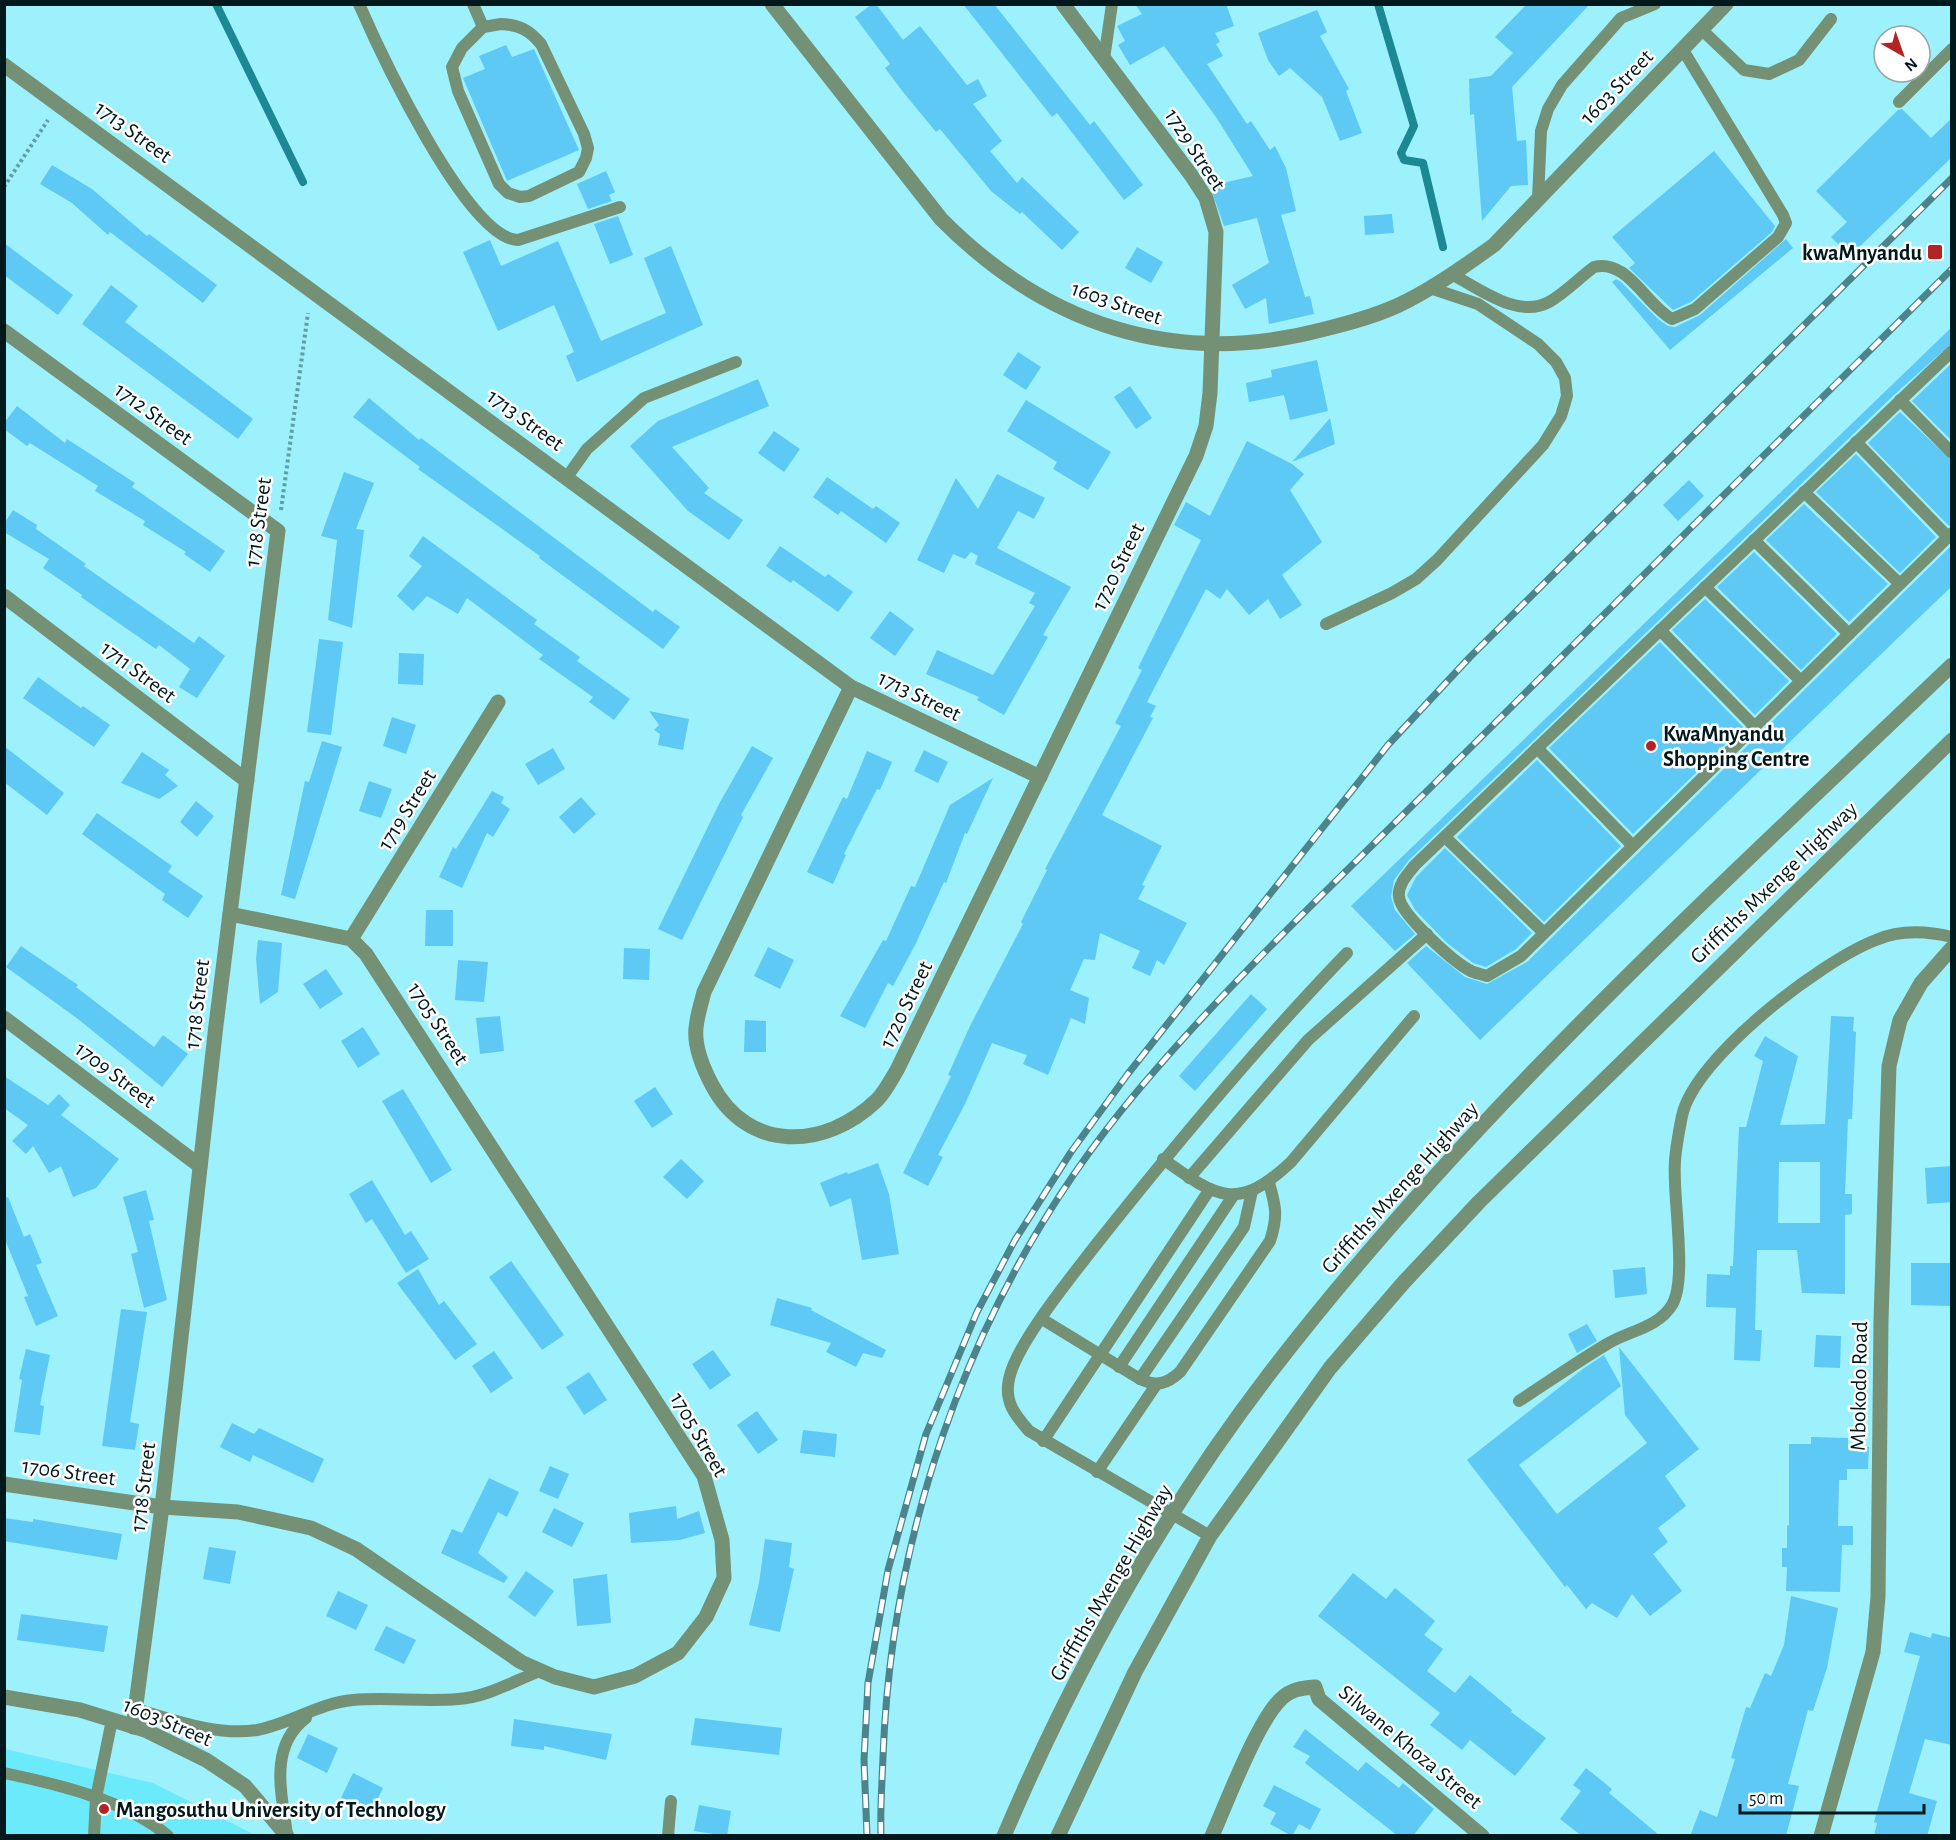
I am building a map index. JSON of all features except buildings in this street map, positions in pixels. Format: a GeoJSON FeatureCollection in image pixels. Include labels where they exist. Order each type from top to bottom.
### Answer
{"type":"FeatureCollection","features":[{"type":"Feature","properties":{"kind":"street","name":"1603 Street"},"geometry":{"type":"LineString","coordinates":[[772,4],[941,219],[973,252],[1007,276],[1059,306],[1108,327],[1159,341],[1212,345],[1290,338],[1356,321],[1405,302],[1453,275],[1494,244],[1726,4]]}},
{"type":"Feature","properties":{"kind":"street","name":"1729 Street"},"geometry":{"type":"LineString","coordinates":[[1063,4],[1168,143],[1206,198],[1216,232],[1212,345]]}},
{"type":"Feature","properties":{"kind":"street","name":"1713 Street"},"geometry":{"type":"LineString","coordinates":[[4,65],[311,288],[851,687],[1040,777]]}},
{"type":"Feature","properties":{"kind":"street","name":"1712 Street"},"geometry":{"type":"LineString","coordinates":[[4,331],[278,531]]}},
{"type":"Feature","properties":{"kind":"street","name":"1720 Street"},"geometry":{"type":"LineString","coordinates":[[851,687],[704,992],[695,1030],[702,1066],[720,1100],[744,1124],[775,1136],[809,1137],[850,1122],[879,1099],[897,1070],[1196,456],[1206,426],[1212,345]]}},
{"type":"Feature","properties":{"kind":"street","name":"1718 Street"},"geometry":{"type":"LineString","coordinates":[[133,1727],[162,1507],[200,1166],[278,531]]}},
{"type":"Feature","properties":{"kind":"street","name":"1711 Street"},"geometry":{"type":"LineString","coordinates":[[4,596],[247,781]]}},
{"type":"Feature","properties":{"kind":"street","name":"Griffiths Mxenge Highway"},"geometry":{"type":"LineString","coordinates":[[1005,1836],[1061,1714],[1131,1582],[1172,1514],[1268,1376],[1334,1293],[1439,1170],[1658,945],[1952,665]]}},
{"type":"Feature","properties":{"kind":"street","name":"1719 Street"},"geometry":{"type":"LineString","coordinates":[[351,939],[498,702]]}},
{"type":"Feature","properties":{"kind":"street","name":"Griffiths Mxenge Highway"},"geometry":{"type":"LineString","coordinates":[[1058,1836],[1134,1672],[1210,1536],[1330,1368],[1404,1282],[1548,1133],[1952,740]]}},
{"type":"Feature","properties":{"kind":"street"},"geometry":{"type":"LineString","coordinates":[[230,914],[351,939]]}},
{"type":"Feature","properties":{"kind":"street","name":"1705 Street"},"geometry":{"type":"LineString","coordinates":[[162,1507],[238,1512],[311,1527],[356,1549],[521,1662],[555,1677],[594,1687],[635,1676],[678,1653],[706,1617],[724,1578],[722,1540],[704,1476],[388,987],[366,954],[351,939]]}},
{"type":"Feature","properties":{"kind":"street","name":"Mbokodo Road"},"geometry":{"type":"LineString","coordinates":[[1821,1836],[1862,1696],[1874,1641],[1878,1597],[1881,1321],[1889,1066],[1900,1020],[1921,983],[1952,948]]}},
{"type":"Feature","properties":{"kind":"street","name":"1709 Street"},"geometry":{"type":"LineString","coordinates":[[4,1018],[200,1166]]}},
{"type":"Feature","properties":{"kind":"street","name":"1706 Street"},"geometry":{"type":"LineString","coordinates":[[4,1484],[162,1507]]}},
{"type":"Feature","properties":{"kind":"street","name":"Silwane Khoza Street"},"geometry":{"type":"LineString","coordinates":[[1212,1836],[1265,1720],[1281,1699],[1297,1688],[1315,1687],[1319,1699],[1482,1836]]}},
{"type":"Feature","properties":{"kind":"street","name":"1603 Street"},"geometry":{"type":"LineString","coordinates":[[4,1697],[80,1710],[145,1730],[206,1760],[245,1786],[287,1835]]}},
{"type":"Feature","properties":{"kind":"lane"},"geometry":{"type":"LineString","coordinates":[[359,4],[405,103],[464,195],[498,234],[507,240],[518,240],[620,207]]}},
{"type":"Feature","properties":{"kind":"lane"},"geometry":{"type":"LineString","coordinates":[[1104,59],[1112,4]]}},
{"type":"Feature","properties":{"kind":"lane","name":"1603 Street"},"geometry":{"type":"LineString","coordinates":[[1538,199],[1541,131],[1548,109],[1562,85],[1621,18],[1655,4]]}},
{"type":"Feature","properties":{"kind":"lane"},"geometry":{"type":"LineString","coordinates":[[475,5],[483,27]]}},
{"type":"Feature","properties":{"kind":"lane"},"geometry":{"type":"LineString","coordinates":[[1702,30],[1744,70],[1769,74],[1799,60],[1831,19]]}},
{"type":"Feature","properties":{"kind":"lane"},"geometry":{"type":"LineString","coordinates":[[518,25],[531,32],[541,44],[584,134],[588,148],[579,172],[530,196],[519,197],[508,193],[499,184],[458,91],[452,67],[462,48],[483,27],[518,25]]}},
{"type":"Feature","properties":{"kind":"lane"},"geometry":{"type":"LineString","coordinates":[[1899,102],[1952,49]]}},
{"type":"Feature","properties":{"kind":"lane"},"geometry":{"type":"LineString","coordinates":[[1453,275],[1507,302],[1528,308],[1550,301],[1594,267],[1601,265],[1623,273],[1663,314],[1672,319],[1695,309],[1778,237],[1786,223],[1783,215],[1683,50]]}},
{"type":"Feature","properties":{"kind":"lane"},"geometry":{"type":"LineString","coordinates":[[1326,624],[1416,579],[1437,560],[1544,445],[1561,416],[1567,396],[1565,378],[1557,362],[1538,344],[1478,304],[1430,288]]}},
{"type":"Feature","properties":{"kind":"lane"},"geometry":{"type":"LineString","coordinates":[[1856,442],[1950,535],[1521,957],[1487,976],[1469,970],[1427,934],[1402,907],[1398,895],[1402,883],[1415,865],[1445,837],[1537,748],[1856,442],[1900,400],[1949,357]]}},
{"type":"Feature","properties":{"kind":"lane"},"geometry":{"type":"LineString","coordinates":[[567,477],[587,449],[644,398],[736,362]]}},
{"type":"Feature","properties":{"kind":"lane"},"geometry":{"type":"LineString","coordinates":[[1900,400],[1952,453]]}},
{"type":"Feature","properties":{"kind":"lane"},"geometry":{"type":"LineString","coordinates":[[1804,492],[1900,584]]}},
{"type":"Feature","properties":{"kind":"lane"},"geometry":{"type":"LineString","coordinates":[[1754,540],[1849,634]]}},
{"type":"Feature","properties":{"kind":"lane"},"geometry":{"type":"LineString","coordinates":[[1705,587],[1801,681]]}},
{"type":"Feature","properties":{"kind":"lane"},"geometry":{"type":"LineString","coordinates":[[1660,630],[1755,727]]}},
{"type":"Feature","properties":{"kind":"lane"},"geometry":{"type":"LineString","coordinates":[[1537,748],[1633,846]]}},
{"type":"Feature","properties":{"kind":"lane"},"geometry":{"type":"LineString","coordinates":[[1445,837],[1544,933]]}},
{"type":"Feature","properties":{"kind":"lane"},"geometry":{"type":"LineString","coordinates":[[1519,1401],[1609,1342],[1658,1321],[1672,1305],[1678,1283],[1675,1162],[1683,1113],[1704,1074],[1739,1033],[1847,954],[1876,939],[1906,933],[1935,933],[1952,937]]}},
{"type":"Feature","properties":{"kind":"lane"},"geometry":{"type":"LineString","coordinates":[[1189,1178],[1308,1040],[1427,934]]}},
{"type":"Feature","properties":{"kind":"lane"},"geometry":{"type":"LineString","coordinates":[[1210,1536],[1029,1431],[1014,1414],[1007,1398],[1009,1378],[1025,1344],[1062,1288],[1163,1159],[1292,1010],[1347,953]]}},
{"type":"Feature","properties":{"kind":"lane"},"geometry":{"type":"LineString","coordinates":[[1163,1159],[1189,1178],[1210,1189],[1233,1196],[1269,1183],[1291,1162],[1414,1016]]}},
{"type":"Feature","properties":{"kind":"lane"},"geometry":{"type":"LineString","coordinates":[[1097,1472],[1156,1385],[1172,1379],[1180,1372],[1270,1240],[1277,1221],[1276,1206],[1269,1183]]}},
{"type":"Feature","properties":{"kind":"lane"},"geometry":{"type":"LineString","coordinates":[[1043,1441],[1210,1189]]}},
{"type":"Feature","properties":{"kind":"lane"},"geometry":{"type":"LineString","coordinates":[[1140,1379],[1244,1227],[1252,1191]]}},
{"type":"Feature","properties":{"kind":"lane"},"geometry":{"type":"LineString","coordinates":[[1119,1367],[1233,1196]]}},
{"type":"Feature","properties":{"kind":"lane"},"geometry":{"type":"LineString","coordinates":[[1042,1319],[1099,1356],[1140,1379],[1156,1385]]}},
{"type":"Feature","properties":{"kind":"lane"},"geometry":{"type":"LineString","coordinates":[[136,1709],[197,1726],[230,1731],[257,1730],[319,1708],[351,1700],[460,1699],[489,1692],[540,1671]]}},
{"type":"Feature","properties":{"kind":"lane"},"geometry":{"type":"LineString","coordinates":[[287,1835],[279,1771],[283,1746],[296,1726],[319,1708]]}},
{"type":"Feature","properties":{"kind":"lane"},"geometry":{"type":"LineString","coordinates":[[94,1836],[96,1798],[112,1720]]}},
{"type":"Feature","properties":{"kind":"lane"},"geometry":{"type":"LineString","coordinates":[[4,1773],[125,1807],[147,1818],[168,1836]]}},
{"type":"Feature","properties":{"kind":"lane"},"geometry":{"type":"LineString","coordinates":[[668,1836],[671,1801]]}},
{"type":"Feature","properties":{"kind":"path"},"geometry":{"type":"LineString","coordinates":[[4,187],[58,104]]}},
{"type":"Feature","properties":{"kind":"path","name":"1718 Street"},"geometry":{"type":"LineString","coordinates":[[278,531],[311,288]]}},
{"type":"Feature","properties":{"kind":"shaded area","name":"Mangosuthu University of Technology"},"geometry":{"type":"Polygon","coordinates":[[[5,1749],[153,1783],[255,1835],[5,1836],[5,1749]]]}},
{"type":"Feature","properties":{"kind":"waterway"},"geometry":{"type":"LineString","coordinates":[[216,4],[303,182]]}},
{"type":"Feature","properties":{"kind":"waterway"},"geometry":{"type":"LineString","coordinates":[[1378,4],[1414,126],[1401,153],[1404,160],[1423,163],[1443,247]]}},
{"type":"Feature","properties":{"kind":"railway"},"geometry":{"type":"LineString","coordinates":[[867,1836],[864,1760],[868,1683],[888,1570],[926,1434],[977,1312],[1015,1240],[1071,1152],[1127,1075],[1388,745],[1470,657],[1952,178]]}},
{"type":"Feature","properties":{"kind":"railway"},"geometry":{"type":"LineString","coordinates":[[881,1836],[883,1757],[890,1666],[905,1576],[926,1487],[955,1401],[991,1318],[1034,1237],[1084,1160],[1177,1045],[1254,963],[1952,269]]}},
{"type":"Feature","properties":{"kind":"place","name":"kwaMnyandu"},"geometry":{"type":"Point","coordinates":[1935,252]}},
{"type":"Feature","properties":{"kind":"place","name":"KwaMnyandu Shopping Centre"},"geometry":{"type":"Point","coordinates":[1651,746]}},
{"type":"Feature","properties":{"kind":"place","name":"Mangosuthu University of Technology"},"geometry":{"type":"Point","coordinates":[104,1809]}}]}
